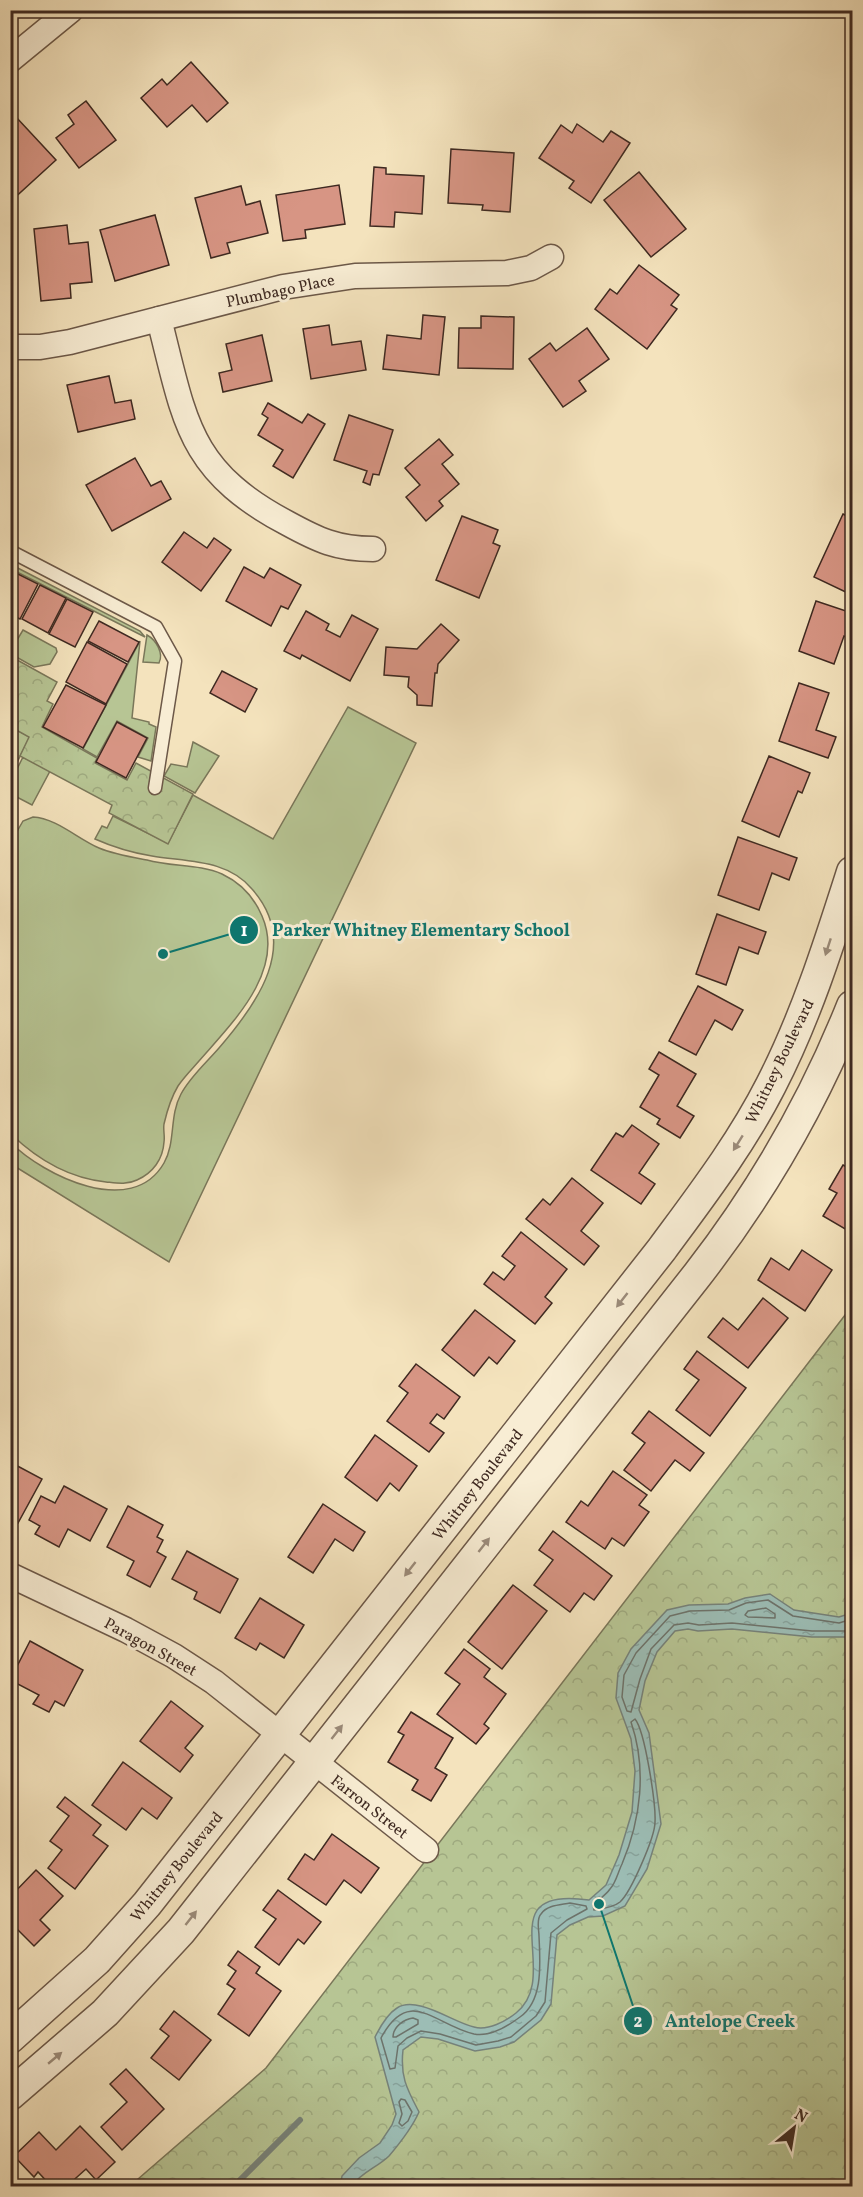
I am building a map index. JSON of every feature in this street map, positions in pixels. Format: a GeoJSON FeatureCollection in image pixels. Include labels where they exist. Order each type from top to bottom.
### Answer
{"type":"FeatureCollection","features":[{"type":"Feature","properties":{"kind":"street"},"geometry":{"type":"LineString","coordinates":[[10,60],[71,10]]}},
{"type":"Feature","properties":{"kind":"street","name":"Plumbago Place"},"geometry":{"type":"LineString","coordinates":[[10,347],[40,347],[70,342],[317,280],[387,274],[507,273],[531,268],[551,257]]}},
{"type":"Feature","properties":{"kind":"street"},"geometry":{"type":"LineString","coordinates":[[159,319],[182,411],[194,439],[206,459],[221,476],[242,496],[266,512],[316,539],[352,549],[373,549]]}},
{"type":"Feature","properties":{"kind":"street","name":"Whitney Boulevard"},"geometry":{"type":"LineString","coordinates":[[10,2038],[74,1983],[119,1937],[662,1249],[722,1168],[771,1085],[794,1038],[818,979],[852,872]]}},
{"type":"Feature","properties":{"kind":"street"},"geometry":{"type":"LineString","coordinates":[[10,2096],[88,2029],[181,1931],[729,1233],[768,1174],[803,1114],[832,1056],[852,1006]]}},
{"type":"Feature","properties":{"kind":"street","name":"Paragon Street"},"geometry":{"type":"LineString","coordinates":[[10,1575],[126,1629],[174,1656],[214,1682],[314,1761]]}},
{"type":"Feature","properties":{"kind":"street","name":"Farron Street"},"geometry":{"type":"LineString","coordinates":[[314,1761],[426,1850]]}},
{"type":"Feature","properties":{"kind":"lane"},"geometry":{"type":"LineString","coordinates":[[10,551],[156,627],[175,661],[155,788]]}},
{"type":"Feature","properties":{"kind":"green space"},"geometry":{"type":"Polygon","coordinates":[[[10,564],[140,631],[145,637],[11,569],[10,564]]]}},
{"type":"Feature","properties":{"kind":"green space"},"geometry":{"type":"Polygon","coordinates":[[[23,630],[56,648],[57,652],[50,664],[34,667],[11,654],[23,630]]]}},
{"type":"Feature","properties":{"kind":"green space"},"geometry":{"type":"Polygon","coordinates":[[[147,635],[158,647],[159,663],[143,662],[147,635]]]}},
{"type":"Feature","properties":{"kind":"green space"},"geometry":{"type":"Polygon","coordinates":[[[140,641],[132,718],[149,722],[156,727],[151,761],[138,757],[148,738],[117,721],[97,757],[83,749],[140,641]]]}},
{"type":"Feature","properties":{"kind":"green space"},"geometry":{"type":"Polygon","coordinates":[[[10,656],[57,682],[47,701],[53,704],[42,727],[97,758],[95,763],[127,780],[136,763],[193,794],[168,844],[109,813],[112,805],[20,756],[29,737],[11,727],[10,656]]]}},
{"type":"Feature","properties":{"kind":"green space"},"geometry":{"type":"Polygon","coordinates":[[[348,707],[416,743],[169,1262],[11,1164],[10,1142],[44,1168],[88,1186],[110,1190],[131,1188],[150,1180],[168,1155],[175,1111],[181,1094],[233,1031],[259,993],[268,973],[273,952],[273,931],[266,910],[252,889],[231,872],[192,861],[138,853],[95,839],[102,826],[107,828],[113,816],[168,843],[193,795],[273,839],[348,707]]]}},
{"type":"Feature","properties":{"kind":"green space"},"geometry":{"type":"Polygon","coordinates":[[[11,727],[30,737],[11,774],[11,727]]]}},
{"type":"Feature","properties":{"kind":"green space"},"geometry":{"type":"Polygon","coordinates":[[[193,742],[219,756],[195,793],[164,776],[171,764],[187,767],[193,742]]]}},
{"type":"Feature","properties":{"kind":"green space"},"geometry":{"type":"Polygon","coordinates":[[[23,757],[50,771],[32,805],[11,794],[11,781],[23,757]]]}},
{"type":"Feature","properties":{"kind":"green space"},"geometry":{"type":"Polygon","coordinates":[[[33,817],[50,821],[110,852],[222,874],[246,891],[255,903],[268,936],[267,957],[252,995],[240,1013],[178,1086],[165,1119],[163,1148],[159,1160],[148,1174],[133,1182],[92,1180],[66,1172],[43,1160],[11,1134],[11,842],[23,821],[33,817]]]}},
{"type":"Feature","properties":{"kind":"green space"},"geometry":{"type":"Polygon","coordinates":[[[852,1306],[852,2186],[130,2186],[266,2068],[852,1306]]]}},
{"type":"Feature","properties":{"kind":"water"},"geometry":{"type":"Polygon","coordinates":[[[770,1594],[794,1610],[839,1617],[852,1613],[852,1637],[812,1637],[732,1629],[675,1631],[657,1652],[645,1681],[639,1710],[649,1733],[661,1824],[647,1869],[625,1906],[603,1916],[588,1917],[570,1925],[557,1935],[551,2004],[541,2020],[514,2042],[475,2051],[438,2039],[421,2037],[403,2050],[405,2082],[419,2112],[409,2130],[389,2156],[360,2177],[352,2186],[340,2186],[342,2176],[359,2158],[380,2143],[392,2125],[396,2114],[375,2037],[390,2014],[405,2005],[415,2005],[479,2028],[485,2028],[507,2019],[516,2013],[529,1997],[533,1977],[533,1919],[541,1906],[558,1899],[589,1900],[606,1885],[619,1855],[632,1812],[635,1771],[631,1739],[616,1698],[618,1673],[631,1649],[667,1610],[689,1605],[728,1604],[745,1598],[770,1594]]]}},
{"type":"Feature","properties":{"kind":"building"},"geometry":{"type":"Polygon","coordinates":[[[191,62],[228,103],[207,122],[192,105],[167,127],[141,98],[162,79],[167,85],[191,62]]]}},
{"type":"Feature","properties":{"kind":"building"},"geometry":{"type":"Polygon","coordinates":[[[86,101],[116,140],[79,168],[56,138],[74,124],[68,115],[86,101]]]}},
{"type":"Feature","properties":{"kind":"building"},"geometry":{"type":"Polygon","coordinates":[[[16,117],[56,160],[11,201],[10,122],[16,117]]]}},
{"type":"Feature","properties":{"kind":"building"},"geometry":{"type":"Polygon","coordinates":[[[577,124],[603,142],[611,131],[630,143],[591,203],[569,188],[574,181],[539,158],[561,125],[572,133],[577,124]]]}},
{"type":"Feature","properties":{"kind":"building"},"geometry":{"type":"Polygon","coordinates":[[[451,149],[514,153],[510,212],[482,210],[483,205],[448,203],[451,149]]]}},
{"type":"Feature","properties":{"kind":"building"},"geometry":{"type":"Polygon","coordinates":[[[374,167],[386,168],[386,174],[424,176],[422,214],[395,212],[394,227],[370,226],[374,167]]]}},
{"type":"Feature","properties":{"kind":"building"},"geometry":{"type":"Polygon","coordinates":[[[639,172],[686,229],[651,257],[604,200],[639,172]]]}},
{"type":"Feature","properties":{"kind":"building"},"geometry":{"type":"Polygon","coordinates":[[[339,185],[345,224],[305,230],[306,238],[283,241],[276,195],[339,185]]]}},
{"type":"Feature","properties":{"kind":"building"},"geometry":{"type":"Polygon","coordinates":[[[241,186],[246,205],[260,201],[268,233],[227,243],[230,253],[211,258],[195,198],[241,186]]]}},
{"type":"Feature","properties":{"kind":"building"},"geometry":{"type":"Polygon","coordinates":[[[155,215],[169,265],[115,281],[100,230],[155,215]]]}},
{"type":"Feature","properties":{"kind":"building"},"geometry":{"type":"Polygon","coordinates":[[[67,225],[69,244],[88,242],[92,282],[70,284],[71,298],[41,301],[34,229],[67,225]]]}},
{"type":"Feature","properties":{"kind":"building"},"geometry":{"type":"Polygon","coordinates":[[[639,265],[679,295],[671,305],[677,309],[647,349],[595,309],[610,289],[617,294],[639,265]]]}},
{"type":"Feature","properties":{"kind":"building"},"geometry":{"type":"Polygon","coordinates":[[[423,315],[445,317],[439,375],[383,369],[387,335],[421,339],[423,315]]]}},
{"type":"Feature","properties":{"kind":"building"},"geometry":{"type":"Polygon","coordinates":[[[481,316],[514,317],[513,369],[458,368],[459,328],[481,328],[481,316]]]}},
{"type":"Feature","properties":{"kind":"building"},"geometry":{"type":"Polygon","coordinates":[[[329,325],[332,345],[361,341],[366,370],[311,379],[303,329],[329,325]]]}},
{"type":"Feature","properties":{"kind":"building"},"geometry":{"type":"Polygon","coordinates":[[[587,328],[609,359],[579,381],[586,391],[563,407],[529,359],[550,343],[556,351],[587,328]]]}},
{"type":"Feature","properties":{"kind":"building"},"geometry":{"type":"Polygon","coordinates":[[[262,335],[272,381],[223,392],[219,373],[232,370],[226,344],[262,335]]]}},
{"type":"Feature","properties":{"kind":"building"},"geometry":{"type":"Polygon","coordinates":[[[109,376],[115,403],[131,400],[135,419],[78,432],[67,385],[109,376]]]}},
{"type":"Feature","properties":{"kind":"building"},"geometry":{"type":"Polygon","coordinates":[[[268,403],[302,423],[308,414],[325,424],[293,478],[273,466],[283,450],[258,435],[268,418],[262,414],[268,403]]]}},
{"type":"Feature","properties":{"kind":"building"},"geometry":{"type":"Polygon","coordinates":[[[349,415],[393,430],[379,475],[373,474],[370,485],[363,482],[367,471],[334,460],[349,415]]]}},
{"type":"Feature","properties":{"kind":"building"},"geometry":{"type":"Polygon","coordinates":[[[439,439],[453,455],[442,464],[459,484],[439,501],[443,506],[426,521],[406,497],[420,485],[405,468],[439,439]]]}},
{"type":"Feature","properties":{"kind":"building"},"geometry":{"type":"Polygon","coordinates":[[[135,458],[151,486],[161,481],[171,499],[112,531],[86,485],[135,458]]]}},
{"type":"Feature","properties":{"kind":"building"},"geometry":{"type":"Polygon","coordinates":[[[843,514],[852,519],[852,595],[814,577],[843,514]]]}},
{"type":"Feature","properties":{"kind":"building"},"geometry":{"type":"Polygon","coordinates":[[[462,516],[498,530],[493,543],[500,546],[479,598],[436,580],[462,516]]]}},
{"type":"Feature","properties":{"kind":"building"},"geometry":{"type":"Polygon","coordinates":[[[184,532],[207,548],[214,538],[231,550],[201,591],[162,562],[184,532]]]}},
{"type":"Feature","properties":{"kind":"building"},"geometry":{"type":"Polygon","coordinates":[[[244,567],[264,578],[270,568],[301,585],[288,609],[281,606],[271,626],[226,601],[244,567]]]}},
{"type":"Feature","properties":{"kind":"building"},"geometry":{"type":"Polygon","coordinates":[[[10,570],[38,584],[20,619],[10,614],[10,570]]]}},
{"type":"Feature","properties":{"kind":"building"},"geometry":{"type":"Polygon","coordinates":[[[40,585],[66,598],[48,633],[22,619],[40,585]]]}},
{"type":"Feature","properties":{"kind":"building"},"geometry":{"type":"Polygon","coordinates":[[[67,599],[93,612],[75,647],[49,634],[67,599]]]}},
{"type":"Feature","properties":{"kind":"building"},"geometry":{"type":"Polygon","coordinates":[[[816,601],[852,613],[852,640],[844,636],[834,664],[799,651],[816,601]]]}},
{"type":"Feature","properties":{"kind":"building"},"geometry":{"type":"Polygon","coordinates":[[[306,611],[329,624],[326,630],[340,637],[352,615],[378,629],[350,681],[302,655],[300,659],[284,651],[306,611]]]}},
{"type":"Feature","properties":{"kind":"building"},"geometry":{"type":"Polygon","coordinates":[[[99,621],[139,642],[128,662],[88,641],[99,621]]]}},
{"type":"Feature","properties":{"kind":"building"},"geometry":{"type":"Polygon","coordinates":[[[441,624],[459,640],[438,664],[432,706],[417,705],[417,695],[408,687],[409,677],[384,675],[386,647],[417,649],[441,624]]]}},
{"type":"Feature","properties":{"kind":"building"},"geometry":{"type":"Polygon","coordinates":[[[87,642],[127,664],[106,704],[66,682],[87,642]]]}},
{"type":"Feature","properties":{"kind":"building"},"geometry":{"type":"Polygon","coordinates":[[[222,671],[257,689],[245,712],[210,693],[222,671]]]}},
{"type":"Feature","properties":{"kind":"building"},"geometry":{"type":"Polygon","coordinates":[[[799,683],[829,693],[816,730],[836,737],[828,758],[779,741],[799,683]]]}},
{"type":"Feature","properties":{"kind":"building"},"geometry":{"type":"Polygon","coordinates":[[[66,685],[106,705],[83,748],[43,727],[66,685]]]}},
{"type":"Feature","properties":{"kind":"building"},"geometry":{"type":"Polygon","coordinates":[[[117,722],[147,738],[126,778],[96,762],[117,722]]]}},
{"type":"Feature","properties":{"kind":"building"},"geometry":{"type":"Polygon","coordinates":[[[769,756],[810,773],[802,793],[798,791],[779,837],[742,821],[769,756]]]}},
{"type":"Feature","properties":{"kind":"building"},"geometry":{"type":"Polygon","coordinates":[[[738,837],[797,858],[789,880],[772,873],[759,910],[718,895],[738,837]]]}},
{"type":"Feature","properties":{"kind":"building"},"geometry":{"type":"Polygon","coordinates":[[[717,914],[766,932],[758,954],[739,947],[726,985],[696,974],[717,914]]]}},
{"type":"Feature","properties":{"kind":"building"},"geometry":{"type":"Polygon","coordinates":[[[698,986],[743,1010],[732,1030],[715,1020],[696,1055],[669,1041],[698,986]]]}},
{"type":"Feature","properties":{"kind":"building"},"geometry":{"type":"Polygon","coordinates":[[[659,1052],[696,1074],[677,1106],[694,1116],[680,1138],[657,1124],[660,1119],[640,1107],[659,1075],[649,1069],[659,1052]]]}},
{"type":"Feature","properties":{"kind":"building"},"geometry":{"type":"Polygon","coordinates":[[[632,1125],[659,1144],[639,1173],[655,1184],[641,1204],[591,1170],[616,1133],[623,1137],[632,1125]]]}},
{"type":"Feature","properties":{"kind":"building"},"geometry":{"type":"Polygon","coordinates":[[[843,1165],[852,1170],[852,1233],[823,1216],[837,1193],[829,1189],[843,1165]]]}},
{"type":"Feature","properties":{"kind":"building"},"geometry":{"type":"Polygon","coordinates":[[[572,1178],[603,1203],[581,1231],[599,1246],[584,1265],[526,1219],[543,1199],[550,1205],[572,1178]]]}},
{"type":"Feature","properties":{"kind":"building"},"geometry":{"type":"Polygon","coordinates":[[[521,1232],[567,1269],[545,1297],[552,1303],[535,1324],[484,1284],[493,1272],[504,1280],[515,1266],[502,1256],[521,1232]]]}},
{"type":"Feature","properties":{"kind":"building"},"geometry":{"type":"Polygon","coordinates":[[[802,1250],[832,1270],[805,1311],[758,1280],[771,1258],[789,1270],[802,1250]]]}},
{"type":"Feature","properties":{"kind":"building"},"geometry":{"type":"Polygon","coordinates":[[[763,1298],[788,1318],[748,1368],[708,1337],[723,1318],[738,1330],[763,1298]]]}},
{"type":"Feature","properties":{"kind":"building"},"geometry":{"type":"Polygon","coordinates":[[[475,1310],[515,1341],[497,1364],[489,1357],[474,1376],[442,1350],[475,1310]]]}},
{"type":"Feature","properties":{"kind":"building"},"geometry":{"type":"Polygon","coordinates":[[[697,1351],[746,1388],[710,1436],[676,1410],[699,1380],[684,1369],[697,1351]]]}},
{"type":"Feature","properties":{"kind":"building"},"geometry":{"type":"Polygon","coordinates":[[[416,1364],[460,1397],[444,1419],[437,1414],[430,1423],[444,1433],[429,1452],[387,1421],[408,1393],[399,1386],[416,1364]]]}},
{"type":"Feature","properties":{"kind":"building"},"geometry":{"type":"Polygon","coordinates":[[[649,1411],[704,1453],[690,1471],[675,1460],[651,1491],[624,1470],[645,1443],[632,1433],[649,1411]]]}},
{"type":"Feature","properties":{"kind":"building"},"geometry":{"type":"Polygon","coordinates":[[[375,1435],[417,1466],[399,1491],[390,1483],[377,1501],[345,1477],[375,1435]]]}},
{"type":"Feature","properties":{"kind":"building"},"geometry":{"type":"Polygon","coordinates":[[[10,1462],[42,1479],[18,1523],[10,1519],[10,1462]]]}},
{"type":"Feature","properties":{"kind":"building"},"geometry":{"type":"Polygon","coordinates":[[[613,1471],[647,1495],[639,1505],[649,1512],[624,1546],[612,1538],[605,1549],[566,1522],[581,1501],[588,1506],[613,1471]]]}},
{"type":"Feature","properties":{"kind":"building"},"geometry":{"type":"Polygon","coordinates":[[[64,1486],[107,1509],[90,1541],[68,1529],[59,1547],[35,1534],[40,1526],[29,1520],[41,1496],[55,1503],[64,1486]]]}},
{"type":"Feature","properties":{"kind":"building"},"geometry":{"type":"Polygon","coordinates":[[[323,1504],[365,1532],[353,1551],[335,1539],[313,1573],[288,1557],[323,1504]]]}},
{"type":"Feature","properties":{"kind":"building"},"geometry":{"type":"Polygon","coordinates":[[[128,1506],[163,1525],[157,1537],[163,1540],[157,1552],[166,1557],[150,1587],[127,1575],[134,1561],[107,1547],[128,1506]]]}},
{"type":"Feature","properties":{"kind":"building"},"geometry":{"type":"Polygon","coordinates":[[[553,1531],[612,1576],[594,1600],[584,1593],[570,1612],[534,1585],[553,1560],[539,1550],[553,1531]]]}},
{"type":"Feature","properties":{"kind":"building"},"geometry":{"type":"Polygon","coordinates":[[[187,1551],[238,1579],[220,1613],[194,1599],[197,1592],[172,1579],[187,1551]]]}},
{"type":"Feature","properties":{"kind":"building"},"geometry":{"type":"Polygon","coordinates":[[[513,1585],[547,1611],[502,1669],[468,1642],[513,1585]]]}},
{"type":"Feature","properties":{"kind":"building"},"geometry":{"type":"Polygon","coordinates":[[[260,1598],[304,1625],[284,1658],[260,1643],[256,1650],[235,1638],[260,1598]]]}},
{"type":"Feature","properties":{"kind":"building"},"geometry":{"type":"Polygon","coordinates":[[[30,1641],[83,1670],[64,1706],[55,1701],[49,1712],[33,1704],[39,1695],[10,1680],[30,1641]]]}},
{"type":"Feature","properties":{"kind":"building"},"geometry":{"type":"Polygon","coordinates":[[[464,1649],[490,1669],[484,1677],[506,1694],[484,1724],[489,1728],[476,1744],[437,1714],[460,1684],[445,1673],[464,1649]]]}},
{"type":"Feature","properties":{"kind":"building"},"geometry":{"type":"Polygon","coordinates":[[[171,1701],[203,1726],[185,1748],[193,1755],[180,1772],[140,1741],[171,1701]]]}},
{"type":"Feature","properties":{"kind":"building"},"geometry":{"type":"Polygon","coordinates":[[[411,1712],[453,1738],[435,1768],[447,1775],[431,1801],[412,1790],[418,1780],[388,1762],[404,1735],[398,1732],[411,1712]]]}},
{"type":"Feature","properties":{"kind":"building"},"geometry":{"type":"Polygon","coordinates":[[[123,1762],[172,1798],[157,1819],[142,1808],[126,1830],[92,1805],[123,1762]]]}},
{"type":"Feature","properties":{"kind":"building"},"geometry":{"type":"Polygon","coordinates":[[[65,1797],[101,1825],[93,1835],[108,1846],[75,1889],[48,1868],[62,1850],[50,1841],[69,1816],[57,1807],[65,1797]]]}},
{"type":"Feature","properties":{"kind":"building"},"geometry":{"type":"Polygon","coordinates":[[[332,1834],[379,1868],[361,1893],[344,1880],[326,1905],[288,1879],[305,1854],[314,1860],[332,1834]]]}},
{"type":"Feature","properties":{"kind":"building"},"geometry":{"type":"Polygon","coordinates":[[[36,1870],[63,1896],[40,1920],[50,1930],[34,1946],[10,1922],[10,1897],[36,1870]]]}},
{"type":"Feature","properties":{"kind":"building"},"geometry":{"type":"Polygon","coordinates":[[[278,1890],[321,1922],[304,1944],[298,1939],[279,1965],[255,1947],[276,1919],[263,1910],[278,1890]]]}},
{"type":"Feature","properties":{"kind":"building"},"geometry":{"type":"Polygon","coordinates":[[[238,1951],[260,1967],[256,1973],[281,1991],[249,2036],[218,2014],[235,1989],[227,1984],[236,1971],[228,1965],[238,1951]]]}},
{"type":"Feature","properties":{"kind":"building"},"geometry":{"type":"Polygon","coordinates":[[[174,2011],[211,2040],[179,2080],[151,2058],[169,2036],[160,2029],[174,2011]]]}},
{"type":"Feature","properties":{"kind":"building"},"geometry":{"type":"Polygon","coordinates":[[[126,2069],[164,2109],[122,2150],[101,2127],[127,2102],[110,2084],[126,2069]]]}},
{"type":"Feature","properties":{"kind":"building"},"geometry":{"type":"Polygon","coordinates":[[[80,2126],[115,2162],[96,2180],[86,2169],[67,2186],[51,2186],[38,2172],[34,2177],[14,2156],[39,2132],[56,2150],[80,2126]]]}},
{"type":"Feature","properties":{"kind":"waterway"},"geometry":{"type":"LineString","coordinates":[[234,2186],[300,2120]]}},
{"type":"Feature","properties":{"kind":"place","name":"Parker Whitney Elementary School"},"geometry":{"type":"Point","coordinates":[163,954]}},
{"type":"Feature","properties":{"kind":"place","name":"Antelope Creek"},"geometry":{"type":"Point","coordinates":[599,1904]}}]}
